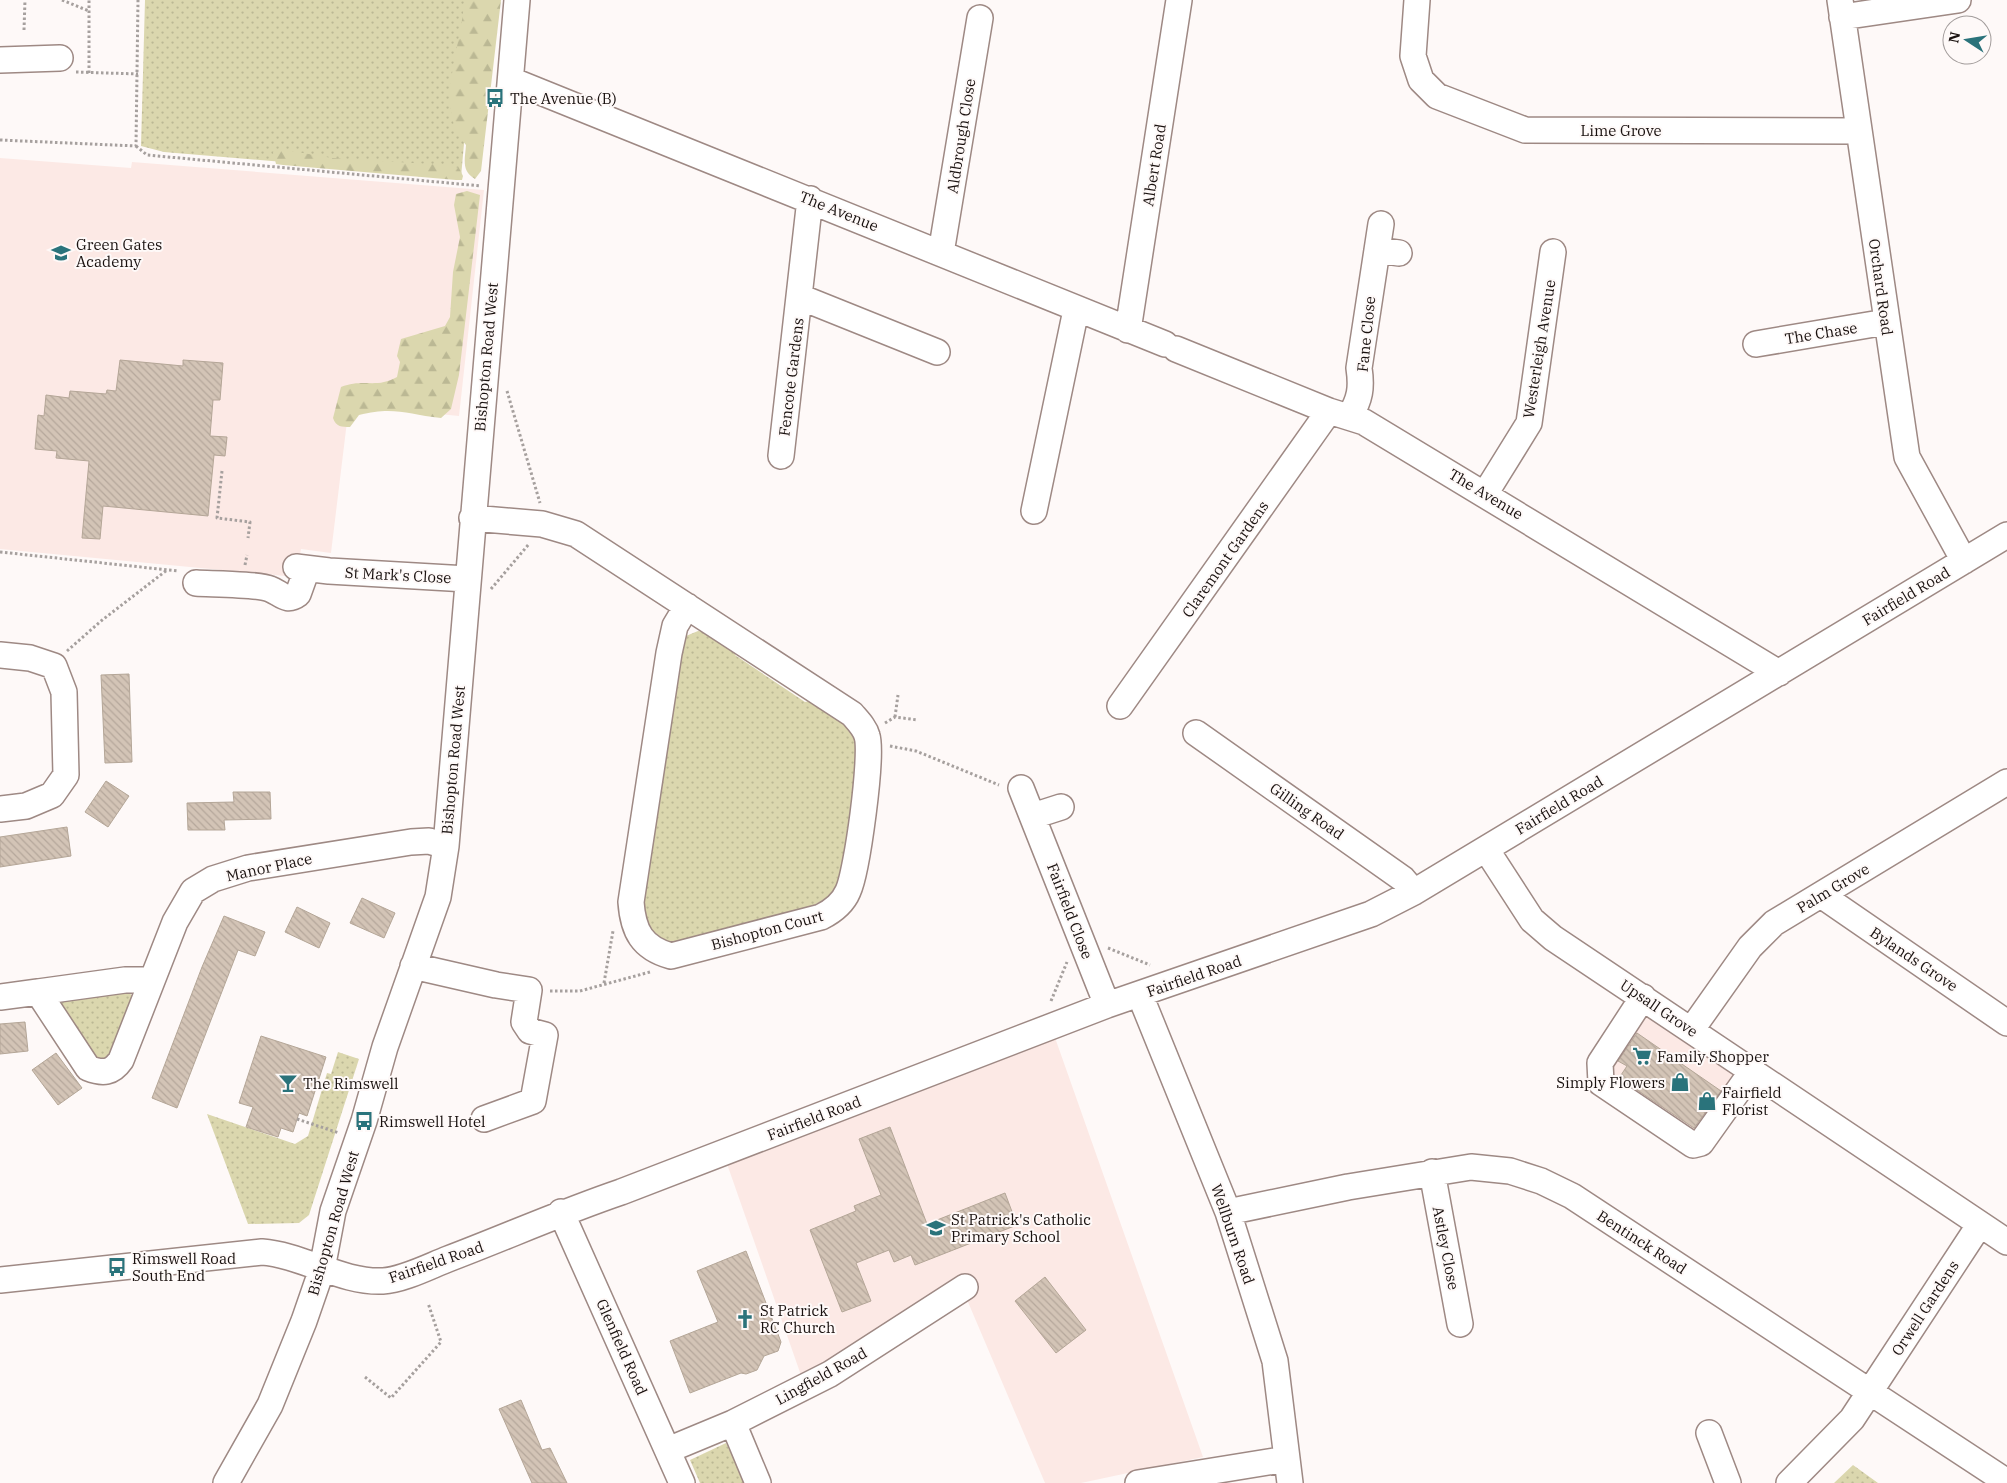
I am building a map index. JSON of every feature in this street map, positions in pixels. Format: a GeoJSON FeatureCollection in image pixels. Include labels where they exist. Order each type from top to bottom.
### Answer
{"type":"FeatureCollection","features":[{"type":"Feature","properties":{"kind":"street","name":"Bishopton Road West"},"geometry":{"type":"LineString","coordinates":[[226,1483],[270,1405],[304,1321],[322,1269],[333,1211],[364,1121],[385,1047],[438,897],[446,846],[477,586],[472,518],[517,0]]}},
{"type":"Feature","properties":{"kind":"street","name":"Albert Road"},"geometry":{"type":"LineString","coordinates":[[1128,330],[1179,0]]}},
{"type":"Feature","properties":{"kind":"street","name":"Lime Grove"},"geometry":{"type":"LineString","coordinates":[[1417,0],[1413,56],[1421,80],[1437,96],[1525,130],[1859,131]]}},
{"type":"Feature","properties":{"kind":"street"},"geometry":{"type":"LineString","coordinates":[[1841,8],[1958,0]]}},
{"type":"Feature","properties":{"kind":"street","name":"Orchard Road"},"geometry":{"type":"LineString","coordinates":[[1841,8],[1907,457],[1964,561]]}},
{"type":"Feature","properties":{"kind":"street","name":"Aldbrough Close"},"geometry":{"type":"LineString","coordinates":[[941,253],[980,18]]}},
{"type":"Feature","properties":{"kind":"street"},"geometry":{"type":"LineString","coordinates":[[0,60],[60,58]]}},
{"type":"Feature","properties":{"kind":"street","name":"The Avenue"},"geometry":{"type":"LineString","coordinates":[[511,80],[810,199],[1076,310],[1364,422],[1779,673]]}},
{"type":"Feature","properties":{"kind":"street","name":"Fencote Gardens"},"geometry":{"type":"LineString","coordinates":[[782,456],[810,199]]}},
{"type":"Feature","properties":{"kind":"street","name":"Fane Close"},"geometry":{"type":"LineString","coordinates":[[1340,414],[1359,400],[1362,385],[1359,368],[1388,252],[1381,224]]}},
{"type":"Feature","properties":{"kind":"street","name":"Westerleigh Avenue"},"geometry":{"type":"LineString","coordinates":[[1485,494],[1529,423],[1553,252]]}},
{"type":"Feature","properties":{"kind":"street","name":"Fencote Gardens"},"geometry":{"type":"LineString","coordinates":[[800,297],[937,352]]}},
{"type":"Feature","properties":{"kind":"street"},"geometry":{"type":"LineString","coordinates":[[1034,511],[1076,310]]}},
{"type":"Feature","properties":{"kind":"street","name":"The Chase"},"geometry":{"type":"LineString","coordinates":[[1756,344],[1886,322]]}},
{"type":"Feature","properties":{"kind":"street","name":"Claremont Gardens"},"geometry":{"type":"LineString","coordinates":[[1120,706],[1340,414]]}},
{"type":"Feature","properties":{"kind":"street","name":"Bishopton Court"},"geometry":{"type":"LineString","coordinates":[[472,518],[546,525],[576,534],[687,606],[852,714],[867,736],[875,735],[851,883],[844,898],[832,912],[822,917],[671,956],[659,953],[643,941],[633,924],[631,902],[669,653],[675,626],[687,606]]}},
{"type":"Feature","properties":{"kind":"street","name":"Fairfield Road"},"geometry":{"type":"LineString","coordinates":[[0,1280],[262,1252],[277,1253],[322,1269],[350,1276],[384,1281],[413,1272],[502,1238],[561,1212],[621,1192],[1107,1005],[1371,914],[1414,892],[2007,535]]}},
{"type":"Feature","properties":{"kind":"street","name":"St Mark's Close"},"geometry":{"type":"LineString","coordinates":[[191,577],[269,588],[285,598],[298,594],[311,569],[477,586]]}},
{"type":"Feature","properties":{"kind":"street"},"geometry":{"type":"LineString","coordinates":[[0,655],[30,658],[52,666],[64,692],[66,775],[52,795],[26,806],[0,809]]}},
{"type":"Feature","properties":{"kind":"street","name":"Gilling Road"},"geometry":{"type":"LineString","coordinates":[[1196,733],[1403,878],[1414,892]]}},
{"type":"Feature","properties":{"kind":"street","name":"Palm Grove"},"geometry":{"type":"LineString","coordinates":[[1692,1030],[1750,947],[1774,923],[2007,782]]}},
{"type":"Feature","properties":{"kind":"street","name":"Fairfield Close"},"geometry":{"type":"LineString","coordinates":[[1021,788],[1107,1005]]}},
{"type":"Feature","properties":{"kind":"street"},"geometry":{"type":"LineString","coordinates":[[1033,816],[1061,807]]}},
{"type":"Feature","properties":{"kind":"street","name":"Manor Place"},"geometry":{"type":"LineString","coordinates":[[38,992],[88,1068],[98,1072],[107,1072],[115,1068],[121,1060],[151,980],[183,904],[193,891],[213,879],[248,868],[393,844],[429,841],[446,846]]}},
{"type":"Feature","properties":{"kind":"street","name":"Upsall Grove"},"geometry":{"type":"LineString","coordinates":[[1486,849],[1532,920],[1553,938],[2007,1242]]}},
{"type":"Feature","properties":{"kind":"street","name":"Bylands Grove"},"geometry":{"type":"LineString","coordinates":[[1821,895],[2007,1022]]}},
{"type":"Feature","properties":{"kind":"street"},"geometry":{"type":"LineString","coordinates":[[413,966],[496,986],[529,990],[524,1022],[530,1031],[545,1035],[533,1101],[484,1119]]}},
{"type":"Feature","properties":{"kind":"street"},"geometry":{"type":"LineString","coordinates":[[0,997],[124,980],[151,980]]}},
{"type":"Feature","properties":{"kind":"street","name":"Wellburn Road"},"geometry":{"type":"LineString","coordinates":[[1140,995],[1228,1212],[1275,1361],[1288,1471]]}},
{"type":"Feature","properties":{"kind":"street"},"geometry":{"type":"LineString","coordinates":[[1643,997],[1600,1063],[1601,1084],[1693,1146],[1701,1143],[1752,1070]]}},
{"type":"Feature","properties":{"kind":"street","name":"Bentinck Road"},"geometry":{"type":"LineString","coordinates":[[1228,1212],[1432,1172],[1471,1167],[1510,1171],[1541,1181],[1572,1196],[2007,1482]]}},
{"type":"Feature","properties":{"kind":"street","name":"Astley Close"},"geometry":{"type":"LineString","coordinates":[[1432,1172],[1460,1324]]}},
{"type":"Feature","properties":{"kind":"street","name":"Glenfield Road"},"geometry":{"type":"LineString","coordinates":[[561,1212],[682,1483]]}},
{"type":"Feature","properties":{"kind":"street","name":"Orwell Gardens"},"geometry":{"type":"LineString","coordinates":[[1789,1483],[1852,1419],[1980,1224]]}},
{"type":"Feature","properties":{"kind":"street","name":"Lingfield Road"},"geometry":{"type":"LineString","coordinates":[[668,1450],[733,1423],[830,1374],[964,1285]]}},
{"type":"Feature","properties":{"kind":"street"},"geometry":{"type":"LineString","coordinates":[[733,1423],[758,1483]]}},
{"type":"Feature","properties":{"kind":"street"},"geometry":{"type":"LineString","coordinates":[[1709,1433],[1728,1483]]}},
{"type":"Feature","properties":{"kind":"street"},"geometry":{"type":"LineString","coordinates":[[1138,1483],[1288,1471]]}},
{"type":"Feature","properties":{"kind":"path"},"geometry":{"type":"LineString","coordinates":[[24,0],[24,30]]}},
{"type":"Feature","properties":{"kind":"path"},"geometry":{"type":"LineString","coordinates":[[62,0],[89,11]]}},
{"type":"Feature","properties":{"kind":"path"},"geometry":{"type":"LineString","coordinates":[[89,0],[89,73]]}},
{"type":"Feature","properties":{"kind":"path"},"geometry":{"type":"LineString","coordinates":[[136,146],[138,0]]}},
{"type":"Feature","properties":{"kind":"path"},"geometry":{"type":"LineString","coordinates":[[60,58],[69,72],[138,74]]}},
{"type":"Feature","properties":{"kind":"path"},"geometry":{"type":"LineString","coordinates":[[0,140],[136,146],[147,155],[500,187]]}},
{"type":"Feature","properties":{"kind":"path"},"geometry":{"type":"LineString","coordinates":[[477,586],[546,525],[505,383]]}},
{"type":"Feature","properties":{"kind":"path"},"geometry":{"type":"LineString","coordinates":[[222,471],[217,518],[250,522],[248,538]]}},
{"type":"Feature","properties":{"kind":"path"},"geometry":{"type":"LineString","coordinates":[[0,552],[166,570],[191,577]]}},
{"type":"Feature","properties":{"kind":"path"},"geometry":{"type":"LineString","coordinates":[[52,666],[101,621],[166,570]]}},
{"type":"Feature","properties":{"kind":"path"},"geometry":{"type":"LineString","coordinates":[[898,695],[895,716],[875,735],[885,745],[916,751],[1012,790],[1021,788]]}},
{"type":"Feature","properties":{"kind":"path"},"geometry":{"type":"LineString","coordinates":[[895,716],[918,720]]}},
{"type":"Feature","properties":{"kind":"path"},"geometry":{"type":"LineString","coordinates":[[604,983],[613,929]]}},
{"type":"Feature","properties":{"kind":"path"},"geometry":{"type":"LineString","coordinates":[[1100,945],[1150,965]]}},
{"type":"Feature","properties":{"kind":"path"},"geometry":{"type":"LineString","coordinates":[[1051,1001],[1069,956]]}},
{"type":"Feature","properties":{"kind":"path"},"geometry":{"type":"LineString","coordinates":[[529,990],[580,991],[652,971]]}},
{"type":"Feature","properties":{"kind":"path"},"geometry":{"type":"LineString","coordinates":[[297,1119],[339,1133]]}},
{"type":"Feature","properties":{"kind":"path"},"geometry":{"type":"LineString","coordinates":[[366,1377],[391,1398],[441,1342],[428,1303]]}},
{"type":"Feature","properties":{"kind":"shaded area"},"geometry":{"type":"Polygon","coordinates":[[[0,158],[131,168],[132,162],[484,190],[459,416],[349,405],[331,553],[301,549],[296,577],[0,549],[0,158]]]}},
{"type":"Feature","properties":{"kind":"shaded area"},"geometry":{"type":"Polygon","coordinates":[[[1633,1005],[1751,1080],[1700,1155],[1585,1081],[1633,1005]]]}},
{"type":"Feature","properties":{"kind":"shaded area","name":"St Patrick's Catholic Primary School"},"geometry":{"type":"Polygon","coordinates":[[[1053,1032],[1203,1457],[1081,1483],[1045,1483],[965,1295],[803,1381],[726,1161],[1053,1032]]]}},
{"type":"Feature","properties":{"kind":"green space"},"geometry":{"type":"Polygon","coordinates":[[[145,0],[477,0],[461,177],[164,152],[141,146],[145,0]]]}},
{"type":"Feature","properties":{"kind":"green space"},"geometry":{"type":"Polygon","coordinates":[[[464,0],[501,0],[481,171],[475,179],[466,168],[466,145],[456,130],[451,113],[452,75],[464,0]]]}},
{"type":"Feature","properties":{"kind":"green space"},"geometry":{"type":"Polygon","coordinates":[[[279,149],[332,158],[445,165],[459,168],[463,176],[462,180],[456,180],[276,164],[273,152],[279,149]]]}},
{"type":"Feature","properties":{"kind":"green space"},"geometry":{"type":"Polygon","coordinates":[[[467,191],[480,195],[459,375],[451,409],[441,418],[391,411],[371,412],[359,415],[350,427],[338,425],[333,418],[341,387],[356,383],[390,381],[397,377],[400,362],[397,356],[401,339],[445,326],[450,317],[453,272],[460,237],[454,205],[456,194],[467,191]]]}},
{"type":"Feature","properties":{"kind":"green space"},"geometry":{"type":"Polygon","coordinates":[[[698,631],[707,632],[736,647],[735,655],[805,702],[815,700],[848,726],[856,735],[859,768],[840,877],[836,888],[830,896],[805,910],[675,943],[655,937],[641,916],[681,638],[698,631]]]}},
{"type":"Feature","properties":{"kind":"green space"},"geometry":{"type":"Polygon","coordinates":[[[128,992],[136,999],[113,1058],[101,1066],[59,1005],[61,1001],[128,992]]]}},
{"type":"Feature","properties":{"kind":"green space"},"geometry":{"type":"Polygon","coordinates":[[[338,1052],[359,1059],[309,1215],[299,1223],[248,1224],[207,1114],[295,1144],[308,1136],[327,1073],[331,1074],[338,1052]]]}},
{"type":"Feature","properties":{"kind":"green space"},"geometry":{"type":"Polygon","coordinates":[[[726,1443],[746,1483],[700,1483],[690,1460],[726,1443]]]}},
{"type":"Feature","properties":{"kind":"green space"},"geometry":{"type":"Polygon","coordinates":[[[1853,1465],[1878,1483],[1834,1483],[1853,1465]]]}},
{"type":"Feature","properties":{"kind":"building"},"geometry":{"type":"Polygon","coordinates":[[[120,360],[183,366],[183,360],[223,363],[220,400],[213,400],[210,436],[227,437],[225,456],[214,455],[208,516],[103,506],[100,539],[82,538],[89,461],[56,458],[57,451],[35,449],[38,415],[44,416],[46,395],[69,398],[70,391],[106,394],[107,390],[116,391],[120,360]]]}},
{"type":"Feature","properties":{"kind":"building"},"geometry":{"type":"Polygon","coordinates":[[[129,674],[132,762],[105,763],[101,675],[129,674]]]}},
{"type":"Feature","properties":{"kind":"building"},"geometry":{"type":"Polygon","coordinates":[[[106,781],[129,796],[108,827],[85,812],[106,781]]]}},
{"type":"Feature","properties":{"kind":"building"},"geometry":{"type":"Polygon","coordinates":[[[233,792],[270,792],[271,819],[224,820],[225,830],[188,830],[187,803],[234,802],[233,792]]]}},
{"type":"Feature","properties":{"kind":"building"},"geometry":{"type":"Polygon","coordinates":[[[67,827],[71,856],[0,867],[0,837],[67,827]]]}},
{"type":"Feature","properties":{"kind":"building"},"geometry":{"type":"Polygon","coordinates":[[[362,898],[395,913],[384,938],[350,923],[362,898]]]}},
{"type":"Feature","properties":{"kind":"building"},"geometry":{"type":"Polygon","coordinates":[[[297,907],[330,923],[319,948],[285,932],[297,907]]]}},
{"type":"Feature","properties":{"kind":"building"},"geometry":{"type":"Polygon","coordinates":[[[224,916],[265,932],[255,956],[238,950],[177,1108],[152,1098],[202,967],[224,916]]]}},
{"type":"Feature","properties":{"kind":"building"},"geometry":{"type":"Polygon","coordinates":[[[25,1022],[28,1051],[0,1054],[0,1024],[25,1022]]]}},
{"type":"Feature","properties":{"kind":"building"},"geometry":{"type":"Polygon","coordinates":[[[1637,1033],[1721,1091],[1694,1128],[1619,1078],[1627,1066],[1618,1061],[1637,1033]]]}},
{"type":"Feature","properties":{"kind":"building","name":"The Rimswell"},"geometry":{"type":"Polygon","coordinates":[[[261,1036],[326,1057],[307,1116],[299,1113],[293,1132],[281,1128],[278,1137],[246,1127],[253,1107],[239,1103],[261,1036]]]}},
{"type":"Feature","properties":{"kind":"building"},"geometry":{"type":"Polygon","coordinates":[[[56,1053],[82,1088],[58,1105],[32,1070],[56,1053]]]}},
{"type":"Feature","properties":{"kind":"building"},"geometry":{"type":"Polygon","coordinates":[[[890,1127],[927,1224],[1005,1193],[1017,1225],[915,1265],[911,1255],[894,1262],[889,1250],[856,1263],[871,1301],[842,1312],[810,1230],[856,1211],[854,1206],[881,1195],[859,1139],[890,1127]]]}},
{"type":"Feature","properties":{"kind":"building","name":"St Patrick RC Church"},"geometry":{"type":"Polygon","coordinates":[[[746,1251],[781,1342],[778,1351],[764,1356],[757,1370],[746,1374],[741,1373],[690,1393],[670,1341],[718,1322],[697,1271],[746,1251]]]}},
{"type":"Feature","properties":{"kind":"building"},"geometry":{"type":"Polygon","coordinates":[[[1045,1277],[1086,1330],[1056,1353],[1015,1301],[1045,1277]]]}},
{"type":"Feature","properties":{"kind":"building"},"geometry":{"type":"Polygon","coordinates":[[[521,1400],[542,1450],[550,1448],[567,1483],[532,1483],[499,1409],[521,1400]]]}},
{"type":"Feature","properties":{"kind":"place","name":"The Avenue (B)"},"geometry":{"type":"Point","coordinates":[495,98]}},
{"type":"Feature","properties":{"kind":"place","name":"Green Gates Academy"},"geometry":{"type":"Point","coordinates":[61,253]}},
{"type":"Feature","properties":{"kind":"place","name":"Family Shopper"},"geometry":{"type":"Point","coordinates":[1642,1056]}},
{"type":"Feature","properties":{"kind":"place","name":"Simply Flowers"},"geometry":{"type":"Point","coordinates":[1680,1082]}},
{"type":"Feature","properties":{"kind":"place","name":"The Rimswell"},"geometry":{"type":"Point","coordinates":[288,1083]}},
{"type":"Feature","properties":{"kind":"place","name":"Fairfield Florist"},"geometry":{"type":"Point","coordinates":[1707,1101]}},
{"type":"Feature","properties":{"kind":"place","name":"Rimswell Hotel"},"geometry":{"type":"Point","coordinates":[364,1121]}},
{"type":"Feature","properties":{"kind":"place","name":"St Patrick's Catholic Primary School"},"geometry":{"type":"Point","coordinates":[936,1228]}},
{"type":"Feature","properties":{"kind":"place","name":"Rimswell Road South End"},"geometry":{"type":"Point","coordinates":[117,1267]}},
{"type":"Feature","properties":{"kind":"place","name":"St Patrick RC Church"},"geometry":{"type":"Point","coordinates":[745,1319]}}]}
